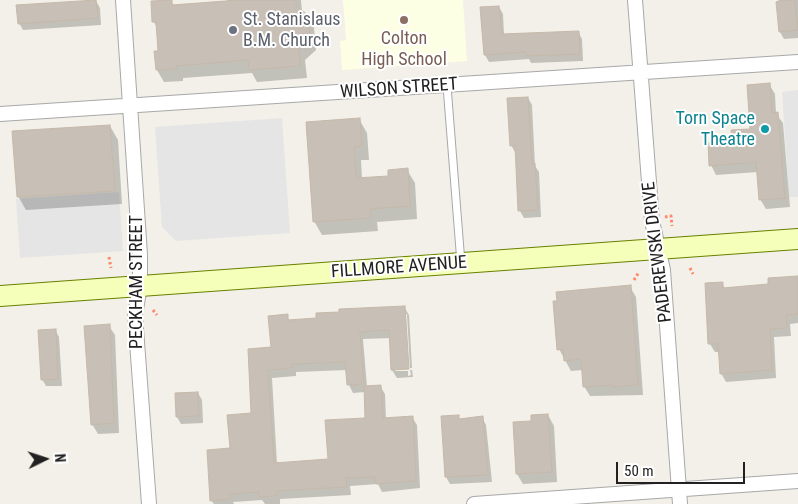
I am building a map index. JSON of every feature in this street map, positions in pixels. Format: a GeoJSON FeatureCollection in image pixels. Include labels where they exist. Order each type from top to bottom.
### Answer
{"type":"FeatureCollection","features":[{"type":"Feature","properties":{"kind":"street","name":"PECKHAM STREET"},"geometry":{"type":"LineString","coordinates":[[123,0],[140,255],[140,286],[135,315],[149,504]]}},
{"type":"Feature","properties":{"kind":"street","name":"PADEREWSKI DRIVE"},"geometry":{"type":"LineString","coordinates":[[635,0],[652,221],[663,270],[680,504]]}},
{"type":"Feature","properties":{"kind":"street","name":"WILSON STREET"},"geometry":{"type":"LineString","coordinates":[[0,114],[798,62]]}},
{"type":"Feature","properties":{"kind":"street","name":"FILLMORE AVENUE"},"geometry":{"type":"LineString","coordinates":[[0,296],[798,240]]}},
{"type":"Feature","properties":{"kind":"street"},"geometry":{"type":"LineString","coordinates":[[474,504],[798,481]]}},
{"type":"Feature","properties":{"kind":"lane"},"geometry":{"type":"LineString","coordinates":[[447,86],[461,263]]}},
{"type":"Feature","properties":{"kind":"path"},"geometry":{"type":"LineString","coordinates":[[671,216],[672,226]]}},
{"type":"Feature","properties":{"kind":"path"},"geometry":{"type":"LineString","coordinates":[[109,257],[111,268]]}},
{"type":"Feature","properties":{"kind":"path"},"geometry":{"type":"LineString","coordinates":[[690,268],[693,274]]}},
{"type":"Feature","properties":{"kind":"path"},"geometry":{"type":"LineString","coordinates":[[634,280],[639,272]]}},
{"type":"Feature","properties":{"kind":"path"},"geometry":{"type":"LineString","coordinates":[[153,310],[158,315]]}},
{"type":"Feature","properties":{"kind":"shaded area","name":"Colton High School"},"geometry":{"type":"Polygon","coordinates":[[[343,0],[463,0],[467,61],[342,70],[340,41],[346,40],[343,0]]]}},
{"type":"Feature","properties":{"kind":"shaded area"},"geometry":{"type":"Polygon","coordinates":[[[798,90],[798,197],[789,197],[782,92],[798,90]]]}},
{"type":"Feature","properties":{"kind":"shaded area"},"geometry":{"type":"Polygon","coordinates":[[[282,118],[290,233],[176,241],[162,227],[155,127],[282,118]]]}},
{"type":"Feature","properties":{"kind":"shaded area"},"geometry":{"type":"Polygon","coordinates":[[[119,192],[123,251],[20,258],[16,199],[119,192]]]}},
{"type":"Feature","properties":{"kind":"building"},"geometry":{"type":"Polygon","coordinates":[[[96,0],[98,18],[18,24],[16,5],[96,0]]]}},
{"type":"Feature","properties":{"kind":"building","name":"St. Stanislaus B.M. Church"},"geometry":{"type":"Polygon","coordinates":[[[172,0],[172,5],[239,0],[296,0],[296,6],[308,15],[310,37],[299,47],[300,66],[249,70],[248,60],[176,66],[177,69],[156,70],[154,51],[158,51],[156,22],[152,22],[151,1],[172,0]]]}},
{"type":"Feature","properties":{"kind":"building"},"geometry":{"type":"Polygon","coordinates":[[[795,0],[798,30],[779,32],[776,2],[795,0]]]}},
{"type":"Feature","properties":{"kind":"building"},"geometry":{"type":"Polygon","coordinates":[[[499,6],[502,34],[579,31],[580,54],[526,56],[526,52],[484,55],[480,7],[499,6]]]}},
{"type":"Feature","properties":{"kind":"building"},"geometry":{"type":"Polygon","coordinates":[[[770,83],[772,113],[778,112],[785,198],[759,200],[756,162],[709,166],[708,143],[732,140],[731,130],[750,129],[747,85],[770,83]]]}},
{"type":"Feature","properties":{"kind":"building"},"geometry":{"type":"Polygon","coordinates":[[[528,97],[532,164],[535,163],[538,210],[518,211],[515,145],[510,146],[507,98],[528,97]]]}},
{"type":"Feature","properties":{"kind":"building"},"geometry":{"type":"Polygon","coordinates":[[[360,118],[362,146],[354,147],[356,178],[388,176],[388,170],[408,168],[410,206],[370,209],[371,218],[313,222],[306,122],[360,118]]]}},
{"type":"Feature","properties":{"kind":"building"},"geometry":{"type":"Polygon","coordinates":[[[110,125],[115,191],[17,197],[12,131],[110,125]]]}},
{"type":"Feature","properties":{"kind":"building"},"geometry":{"type":"Polygon","coordinates":[[[798,276],[798,314],[786,315],[787,328],[770,329],[772,370],[720,374],[718,344],[708,344],[705,283],[723,282],[723,288],[768,284],[768,278],[798,276]]]}},
{"type":"Feature","properties":{"kind":"building"},"geometry":{"type":"Polygon","coordinates":[[[631,285],[638,385],[583,387],[581,359],[564,361],[563,349],[557,350],[553,301],[557,301],[556,292],[631,285]]]}},
{"type":"Feature","properties":{"kind":"building"},"geometry":{"type":"Polygon","coordinates":[[[405,306],[409,369],[391,370],[389,330],[360,332],[364,384],[347,385],[345,362],[292,364],[292,368],[268,370],[274,463],[328,459],[325,420],[365,418],[364,386],[381,385],[383,418],[413,416],[416,481],[376,484],[375,477],[346,478],[347,487],[276,491],[276,496],[259,497],[259,492],[230,494],[230,499],[210,501],[207,450],[230,448],[227,415],[251,413],[248,349],[271,347],[268,316],[288,314],[288,320],[316,318],[316,313],[339,312],[339,309],[405,306]]]}},
{"type":"Feature","properties":{"kind":"building"},"geometry":{"type":"Polygon","coordinates":[[[110,324],[114,423],[91,425],[84,326],[110,324]]]}},
{"type":"Feature","properties":{"kind":"building"},"geometry":{"type":"Polygon","coordinates":[[[56,329],[58,379],[41,380],[38,330],[56,329]]]}},
{"type":"Feature","properties":{"kind":"building"},"geometry":{"type":"Polygon","coordinates":[[[198,392],[199,416],[176,417],[175,393],[198,392]]]}},
{"type":"Feature","properties":{"kind":"building"},"geometry":{"type":"Polygon","coordinates":[[[548,414],[552,472],[516,474],[513,422],[531,421],[531,415],[548,414]]]}},
{"type":"Feature","properties":{"kind":"building"},"geometry":{"type":"Polygon","coordinates":[[[459,415],[459,419],[483,416],[488,475],[445,477],[441,416],[459,415]]]}},
{"type":"Feature","properties":{"kind":"place","name":"Colton High School"},"geometry":{"type":"Point","coordinates":[404,20]}},
{"type":"Feature","properties":{"kind":"place","name":"St. Stanislaus B.M. Church"},"geometry":{"type":"Point","coordinates":[233,30]}},
{"type":"Feature","properties":{"kind":"place","name":"Torn Space Theatre"},"geometry":{"type":"Point","coordinates":[765,129]}}]}
